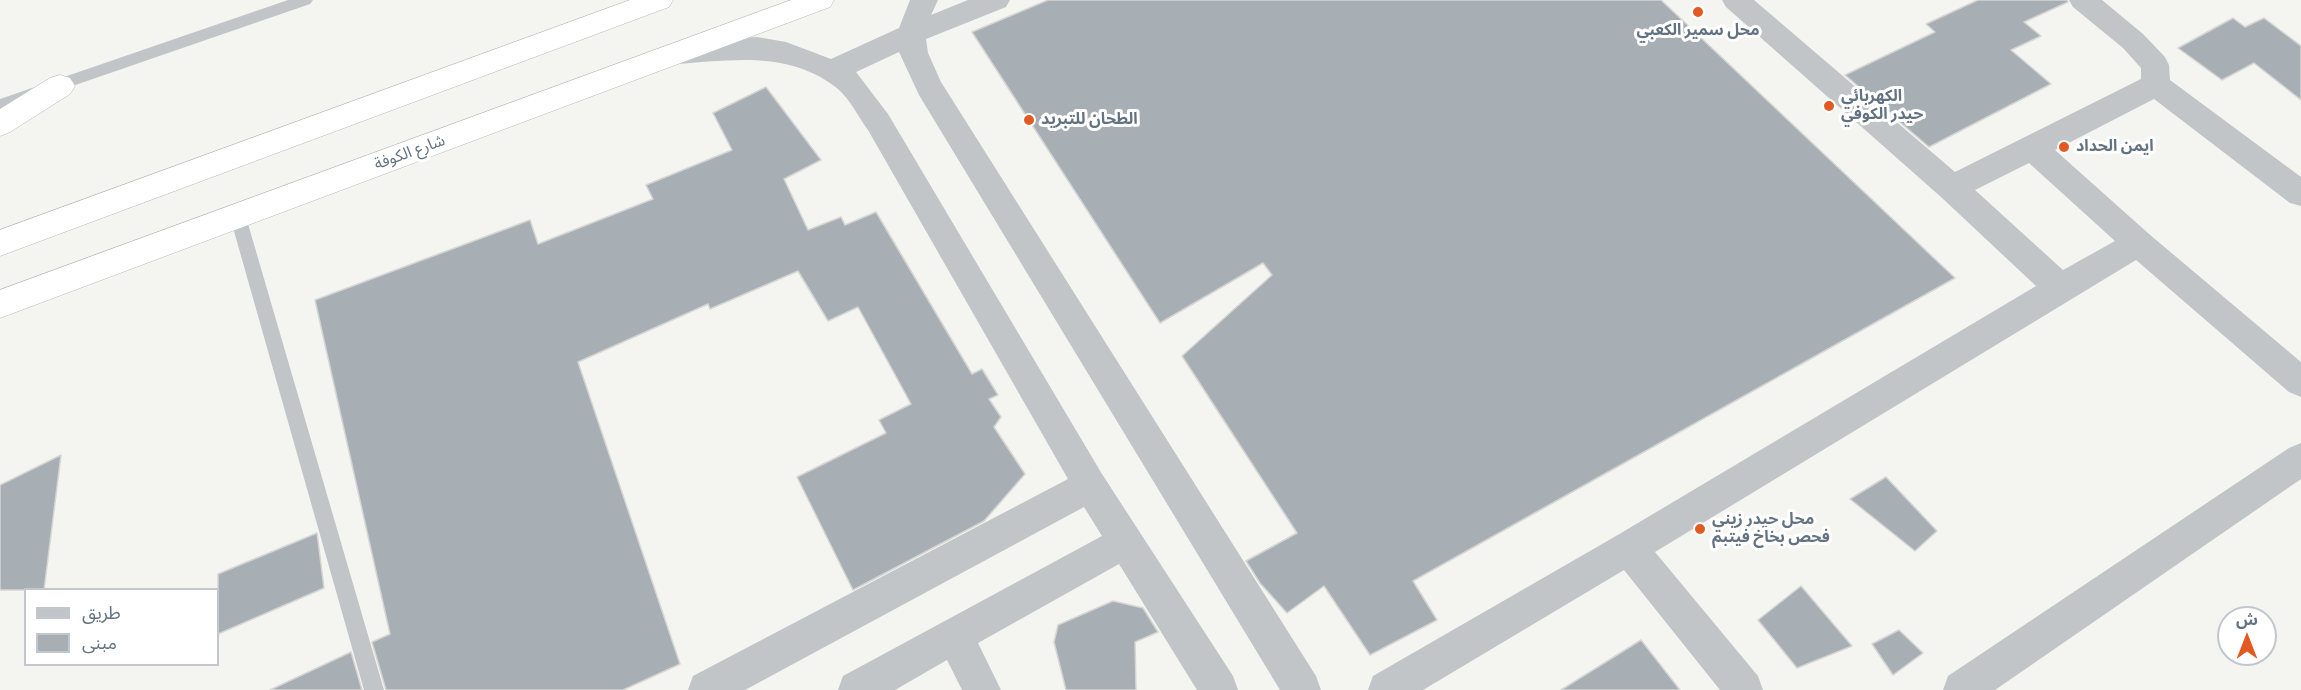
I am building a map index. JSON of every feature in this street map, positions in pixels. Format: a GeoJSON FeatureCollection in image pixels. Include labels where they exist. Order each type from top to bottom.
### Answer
{"type":"FeatureCollection","features":[{"type":"Feature","properties":{"kind":"highway"},"geometry":{"type":"LineString","coordinates":[[0,243],[659,0]]}},
{"type":"Feature","properties":{"kind":"highway","name":"شارع الكوفة"},"geometry":{"type":"LineString","coordinates":[[0,304],[820,0]]}},
{"type":"Feature","properties":{"kind":"highway"},"geometry":{"type":"LineString","coordinates":[[0,124],[60,86]]}},
{"type":"Feature","properties":{"kind":"street"},"geometry":{"type":"LineString","coordinates":[[924,0],[915,16],[911,34],[912,52],[929,87],[1302,690]]}},
{"type":"Feature","properties":{"kind":"street"},"geometry":{"type":"LineString","coordinates":[[832,71],[911,34],[996,0]]}},
{"type":"Feature","properties":{"kind":"street"},"geometry":{"type":"LineString","coordinates":[[1736,0],[1952,188],[2060,288]]}},
{"type":"Feature","properties":{"kind":"street"},"geometry":{"type":"LineString","coordinates":[[2083,0],[2133,41],[2155,65],[2156,85]]}},
{"type":"Feature","properties":{"kind":"street"},"geometry":{"type":"LineString","coordinates":[[679,53],[757,48],[786,53],[832,71],[850,83],[878,122],[1090,485],[1219,690]]}},
{"type":"Feature","properties":{"kind":"street"},"geometry":{"type":"LineString","coordinates":[[1952,188],[2156,85]]}},
{"type":"Feature","properties":{"kind":"street"},"geometry":{"type":"LineString","coordinates":[[2156,85],[2301,194]]}},
{"type":"Feature","properties":{"kind":"street"},"geometry":{"type":"LineString","coordinates":[[2032,147],[2139,243],[2301,382]]}},
{"type":"Feature","properties":{"kind":"street"},"geometry":{"type":"LineString","coordinates":[[1387,690],[2139,243]]}},
{"type":"Feature","properties":{"kind":"street"},"geometry":{"type":"LineString","coordinates":[[1962,690],[2301,459]]}},
{"type":"Feature","properties":{"kind":"street"},"geometry":{"type":"LineString","coordinates":[[707,690],[1090,485]]}},
{"type":"Feature","properties":{"kind":"street"},"geometry":{"type":"LineString","coordinates":[[857,690],[1125,542]]}},
{"type":"Feature","properties":{"kind":"street"},"geometry":{"type":"LineString","coordinates":[[1629,548],[1744,690]]}},
{"type":"Feature","properties":{"kind":"street"},"geometry":{"type":"LineString","coordinates":[[955,636],[982,690]]}},
{"type":"Feature","properties":{"kind":"lane"},"geometry":{"type":"LineString","coordinates":[[0,105],[306,0]]}},
{"type":"Feature","properties":{"kind":"lane"},"geometry":{"type":"LineString","coordinates":[[238,217],[374,690]]}},
{"type":"Feature","properties":{"kind":"building"},"geometry":{"type":"Polygon","coordinates":[[[1048,0],[1661,0],[1955,278],[1413,581],[1437,620],[1370,655],[1324,586],[1287,613],[1260,583],[1246,561],[1297,533],[1182,356],[1272,275],[1263,263],[1160,323],[972,32],[1048,0]]]}},
{"type":"Feature","properties":{"kind":"building"},"geometry":{"type":"Polygon","coordinates":[[[1978,0],[2067,0],[2068,2],[2024,22],[2041,36],[2011,50],[2051,84],[1929,147],[1845,75],[1935,32],[1926,24],[1978,0]]]}},
{"type":"Feature","properties":{"kind":"building"},"geometry":{"type":"Polygon","coordinates":[[[2233,18],[2245,27],[2264,18],[2301,46],[2301,100],[2254,63],[2222,80],[2178,48],[2233,18]]]}},
{"type":"Feature","properties":{"kind":"building"},"geometry":{"type":"Polygon","coordinates":[[[766,87],[821,160],[784,179],[808,230],[841,217],[845,225],[876,212],[972,374],[982,369],[998,395],[989,399],[1001,417],[994,427],[1025,474],[984,521],[853,590],[797,477],[886,433],[879,420],[911,404],[858,307],[828,321],[798,271],[710,309],[708,304],[578,362],[680,664],[623,690],[386,690],[372,642],[390,634],[315,300],[530,220],[538,244],[653,199],[646,185],[732,150],[713,113],[766,87]]]}},
{"type":"Feature","properties":{"kind":"building"},"geometry":{"type":"Polygon","coordinates":[[[61,455],[44,588],[0,590],[0,485],[61,455]]]}},
{"type":"Feature","properties":{"kind":"building"},"geometry":{"type":"Polygon","coordinates":[[[1886,477],[1937,531],[1915,551],[1850,499],[1886,477]]]}},
{"type":"Feature","properties":{"kind":"building"},"geometry":{"type":"Polygon","coordinates":[[[317,533],[324,588],[219,634],[218,574],[317,533]]]}},
{"type":"Feature","properties":{"kind":"building"},"geometry":{"type":"Polygon","coordinates":[[[1801,586],[1852,646],[1797,668],[1758,620],[1801,586]]]}},
{"type":"Feature","properties":{"kind":"building"},"geometry":{"type":"Polygon","coordinates":[[[1113,601],[1143,608],[1158,632],[1135,642],[1136,690],[1066,690],[1054,642],[1058,625],[1113,601]]]}},
{"type":"Feature","properties":{"kind":"building"},"geometry":{"type":"Polygon","coordinates":[[[1899,630],[1923,653],[1893,675],[1872,644],[1899,630]]]}},
{"type":"Feature","properties":{"kind":"building"},"geometry":{"type":"Polygon","coordinates":[[[1641,640],[1680,690],[1561,690],[1641,640]]]}},
{"type":"Feature","properties":{"kind":"building"},"geometry":{"type":"Polygon","coordinates":[[[351,652],[362,690],[270,690],[351,652]]]}},
{"type":"Feature","properties":{"kind":"place","name":"محل سمير الكعبي"},"geometry":{"type":"Point","coordinates":[1698,12]}},
{"type":"Feature","properties":{"kind":"place","name":"الكهربائي حيدر الكوفي"},"geometry":{"type":"Point","coordinates":[1829,106]}},
{"type":"Feature","properties":{"kind":"place","name":"الطحان للتبريد"},"geometry":{"type":"Point","coordinates":[1029,120]}},
{"type":"Feature","properties":{"kind":"place","name":"ايمن الحداد"},"geometry":{"type":"Point","coordinates":[2064,147]}},
{"type":"Feature","properties":{"kind":"place","name":"محل حيدر زيني فحص بخاخ فيتبم"},"geometry":{"type":"Point","coordinates":[1700,529]}}]}
